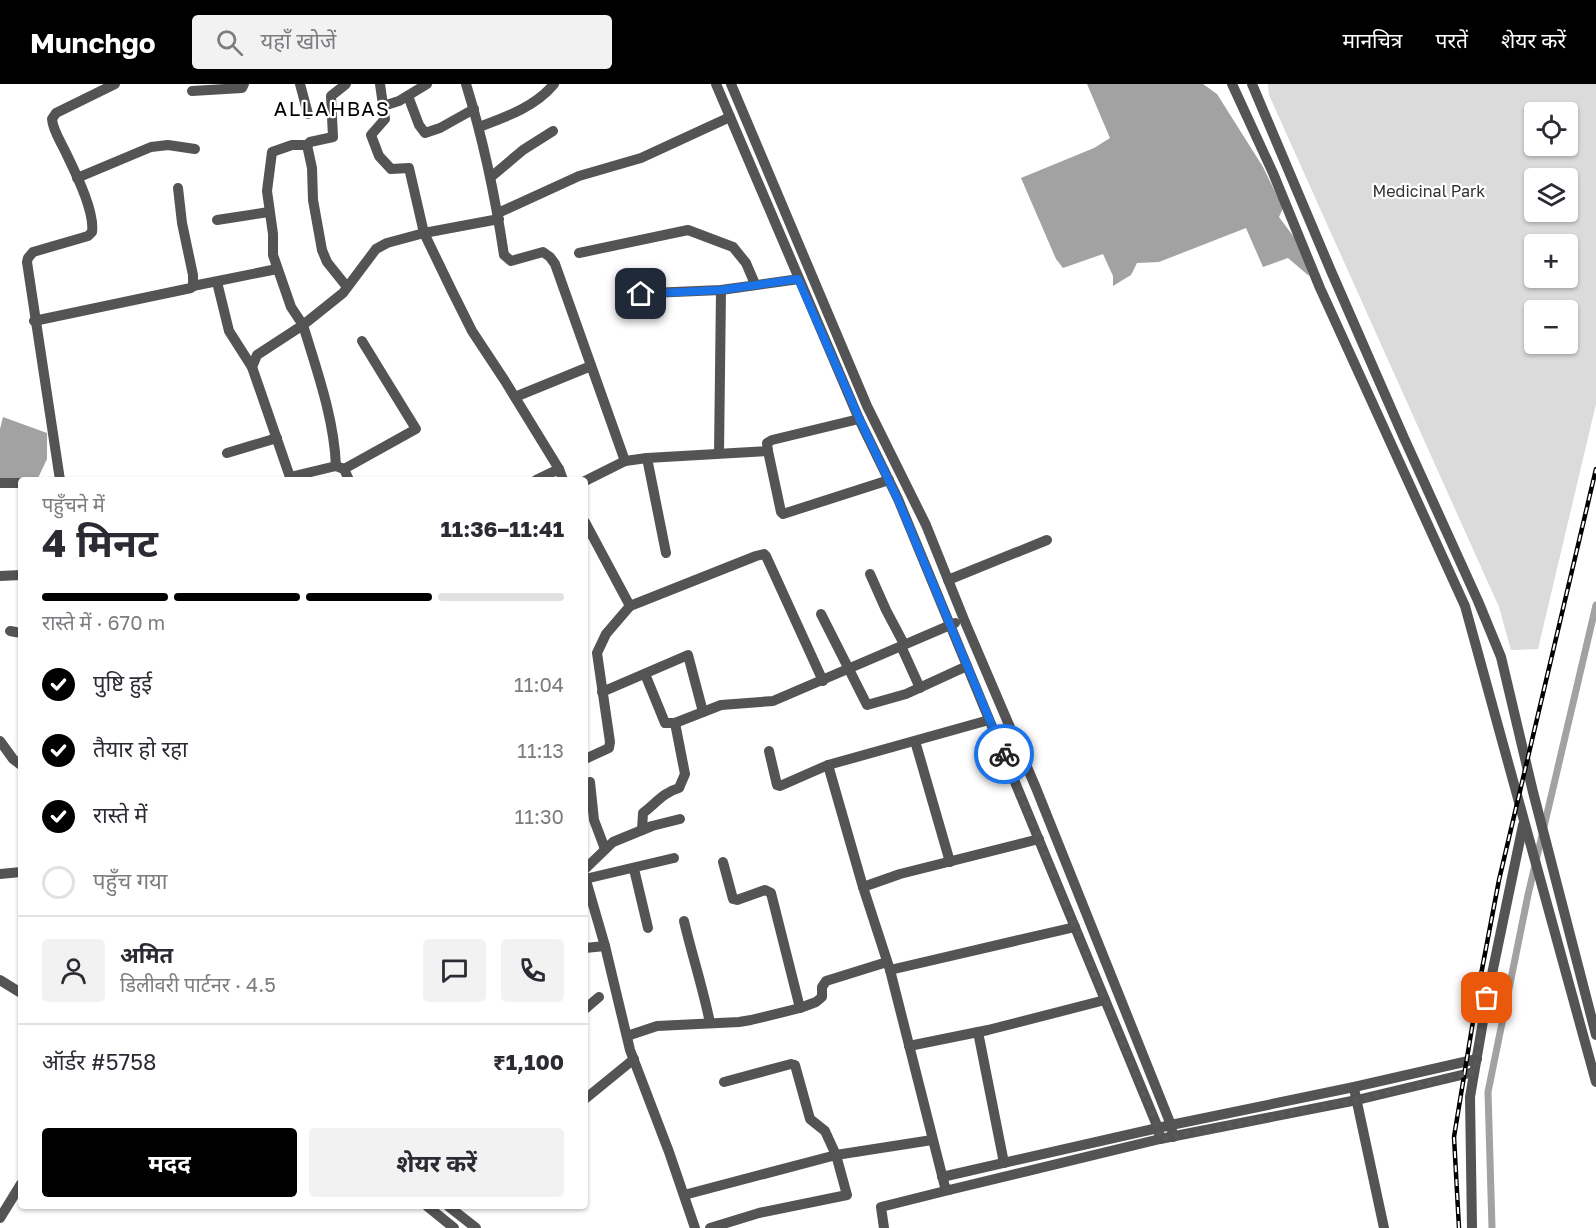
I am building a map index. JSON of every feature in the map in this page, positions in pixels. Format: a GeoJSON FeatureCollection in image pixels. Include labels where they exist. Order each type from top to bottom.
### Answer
{"type":"FeatureCollection","features":[{"type":"Feature","properties":{"kind":"street"},"geometry":{"type":"LineString","coordinates":[[60,477],[34,321],[28,258],[38,250],[88,236],[92,232],[93,226],[87,205],[56,133],[52,118],[91,89],[115,84]]}},
{"type":"Feature","properties":{"kind":"street"},"geometry":{"type":"LineString","coordinates":[[192,91],[242,88],[244,84]]}},
{"type":"Feature","properties":{"kind":"street"},"geometry":{"type":"LineString","coordinates":[[300,84],[308,114]]}},
{"type":"Feature","properties":{"kind":"street"},"geometry":{"type":"LineString","coordinates":[[346,84],[331,96],[333,137],[306,145],[292,145],[272,152],[267,187],[273,234],[272,249],[277,269],[291,306],[303,326],[324,396],[340,468],[347,477]]}},
{"type":"Feature","properties":{"kind":"street"},"geometry":{"type":"LineString","coordinates":[[380,84],[385,120],[372,132],[373,143],[380,159],[391,169],[409,168],[424,233],[472,331],[515,397],[561,475]]}},
{"type":"Feature","properties":{"kind":"street"},"geometry":{"type":"LineString","coordinates":[[383,105],[395,103],[427,84]]}},
{"type":"Feature","properties":{"kind":"street"},"geometry":{"type":"LineString","coordinates":[[466,84],[491,177],[504,255],[508,260],[514,261],[543,252],[555,264],[625,461]]}},
{"type":"Feature","properties":{"kind":"street"},"geometry":{"type":"LineString","coordinates":[[479,127],[513,114],[535,101],[554,84]]}},
{"type":"Feature","properties":{"kind":"street"},"geometry":{"type":"LineString","coordinates":[[716,84],[798,279],[857,414],[889,480],[1076,927],[1159,1134]]}},
{"type":"Feature","properties":{"kind":"street"},"geometry":{"type":"LineString","coordinates":[[732,84],[867,406],[926,525],[1036,788],[1171,1125],[1173,1137]]}},
{"type":"Feature","properties":{"kind":"street"},"geometry":{"type":"LineString","coordinates":[[1232,84],[1273,173],[1320,288],[1465,606],[1596,1082]]}},
{"type":"Feature","properties":{"kind":"street"},"geometry":{"type":"LineString","coordinates":[[1252,84],[1404,438],[1479,601],[1501,657],[1586,1003],[1594,1021],[1596,1035]]}},
{"type":"Feature","properties":{"kind":"street"},"geometry":{"type":"LineString","coordinates":[[408,96],[424,133],[440,128],[474,110]]}},
{"type":"Feature","properties":{"kind":"street"},"geometry":{"type":"LineString","coordinates":[[252,367],[257,355],[303,326],[343,293],[376,249],[387,243],[498,216],[579,176],[641,158],[730,117]]}},
{"type":"Feature","properties":{"kind":"street"},"geometry":{"type":"LineString","coordinates":[[491,177],[523,150],[553,131]]}},
{"type":"Feature","properties":{"kind":"street"},"geometry":{"type":"LineString","coordinates":[[77,178],[151,147],[175,145],[195,149]]}},
{"type":"Feature","properties":{"kind":"street"},"geometry":{"type":"LineString","coordinates":[[306,145],[312,168],[313,200],[322,250],[327,262],[347,287]]}},
{"type":"Feature","properties":{"kind":"street"},"geometry":{"type":"LineString","coordinates":[[178,188],[193,286]]}},
{"type":"Feature","properties":{"kind":"street"},"geometry":{"type":"LineString","coordinates":[[217,220],[269,212]]}},
{"type":"Feature","properties":{"kind":"street"},"geometry":{"type":"LineString","coordinates":[[579,253],[688,230],[733,247],[746,263],[755,284]]}},
{"type":"Feature","properties":{"kind":"street"},"geometry":{"type":"LineString","coordinates":[[34,321],[277,269]]}},
{"type":"Feature","properties":{"kind":"street"},"geometry":{"type":"LineString","coordinates":[[627,294],[721,290],[798,279]]}},
{"type":"Feature","properties":{"kind":"street"},"geometry":{"type":"LineString","coordinates":[[217,282],[229,331],[252,367],[290,477]]}},
{"type":"Feature","properties":{"kind":"street"},"geometry":{"type":"LineString","coordinates":[[719,453],[721,290]]}},
{"type":"Feature","properties":{"kind":"street"},"geometry":{"type":"LineString","coordinates":[[300,477],[340,468],[416,429],[362,341]]}},
{"type":"Feature","properties":{"kind":"street"},"geometry":{"type":"LineString","coordinates":[[515,397],[591,366]]}},
{"type":"Feature","properties":{"kind":"street"},"geometry":{"type":"LineString","coordinates":[[867,406],[857,414],[767,443],[781,512],[783,514],[889,480]]}},
{"type":"Feature","properties":{"kind":"street"},"geometry":{"type":"LineString","coordinates":[[227,453],[277,438]]}},
{"type":"Feature","properties":{"kind":"street"},"geometry":{"type":"LineString","coordinates":[[588,480],[625,461],[768,451]]}},
{"type":"Feature","properties":{"kind":"street"},"geometry":{"type":"LineString","coordinates":[[647,459],[666,553]]}},
{"type":"Feature","properties":{"kind":"street"},"geometry":{"type":"LineString","coordinates":[[0,483],[18,483]]}},
{"type":"Feature","properties":{"kind":"street"},"geometry":{"type":"LineString","coordinates":[[588,528],[630,606]]}},
{"type":"Feature","properties":{"kind":"street"},"geometry":{"type":"LineString","coordinates":[[948,580],[1047,540]]}},
{"type":"Feature","properties":{"kind":"street"},"geometry":{"type":"LineString","coordinates":[[588,652],[601,642],[630,606],[764,554],[823,681]]}},
{"type":"Feature","properties":{"kind":"street"},"geometry":{"type":"LineString","coordinates":[[0,576],[18,574]]}},
{"type":"Feature","properties":{"kind":"street"},"geometry":{"type":"LineString","coordinates":[[870,574],[920,688]]}},
{"type":"Feature","properties":{"kind":"street"},"geometry":{"type":"LineString","coordinates":[[821,614],[867,705],[875,705],[920,688],[967,666]]}},
{"type":"Feature","properties":{"kind":"street"},"geometry":{"type":"LineString","coordinates":[[645,674],[665,723],[675,723],[721,705],[773,701],[964,620]]}},
{"type":"Feature","properties":{"kind":"street"},"geometry":{"type":"LineString","coordinates":[[588,758],[609,748],[610,742],[597,653],[601,642]]}},
{"type":"Feature","properties":{"kind":"street"},"geometry":{"type":"LineString","coordinates":[[602,692],[688,655],[703,712]]}},
{"type":"Feature","properties":{"kind":"street"},"geometry":{"type":"LineString","coordinates":[[769,752],[779,786],[828,765],[989,720]]}},
{"type":"Feature","properties":{"kind":"street"},"geometry":{"type":"LineString","coordinates":[[642,830],[643,813],[660,800],[666,792],[679,788],[685,774],[675,723]]}},
{"type":"Feature","properties":{"kind":"street"},"geometry":{"type":"LineString","coordinates":[[0,741],[18,763]]}},
{"type":"Feature","properties":{"kind":"street"},"geometry":{"type":"LineString","coordinates":[[915,741],[950,862]]}},
{"type":"Feature","properties":{"kind":"street"},"geometry":{"type":"LineString","coordinates":[[828,765],[862,887],[889,966],[932,1140],[945,1186],[949,1190]]}},
{"type":"Feature","properties":{"kind":"street"},"geometry":{"type":"LineString","coordinates":[[590,782],[594,820],[605,849]]}},
{"type":"Feature","properties":{"kind":"street"},"geometry":{"type":"LineString","coordinates":[[588,866],[613,842],[642,830],[680,819]]}},
{"type":"Feature","properties":{"kind":"street"},"geometry":{"type":"LineString","coordinates":[[1472,1228],[1470,1097],[1525,825]]}},
{"type":"Feature","properties":{"kind":"street"},"geometry":{"type":"LineString","coordinates":[[862,887],[900,874],[1039,839]]}},
{"type":"Feature","properties":{"kind":"street"},"geometry":{"type":"LineString","coordinates":[[588,878],[674,858]]}},
{"type":"Feature","properties":{"kind":"street"},"geometry":{"type":"LineString","coordinates":[[723,862],[733,899],[737,900],[765,890],[771,893],[800,1008]]}},
{"type":"Feature","properties":{"kind":"street"},"geometry":{"type":"LineString","coordinates":[[634,869],[648,928]]}},
{"type":"Feature","properties":{"kind":"street"},"geometry":{"type":"LineString","coordinates":[[0,874],[18,872]]}},
{"type":"Feature","properties":{"kind":"street"},"geometry":{"type":"LineString","coordinates":[[588,889],[634,1059],[669,1152],[694,1228]]}},
{"type":"Feature","properties":{"kind":"street"},"geometry":{"type":"LineString","coordinates":[[684,921],[696,970],[702,984],[710,1023]]}},
{"type":"Feature","properties":{"kind":"street"},"geometry":{"type":"LineString","coordinates":[[627,1036],[657,1026],[739,1022],[800,1008],[822,997],[822,987],[826,981],[1076,927]]}},
{"type":"Feature","properties":{"kind":"street"},"geometry":{"type":"LineString","coordinates":[[588,948],[605,946]]}},
{"type":"Feature","properties":{"kind":"street"},"geometry":{"type":"LineString","coordinates":[[0,980],[18,991]]}},
{"type":"Feature","properties":{"kind":"street"},"geometry":{"type":"LineString","coordinates":[[588,1006],[599,997]]}},
{"type":"Feature","properties":{"kind":"street"},"geometry":{"type":"LineString","coordinates":[[909,1046],[978,1032],[1105,1000]]}},
{"type":"Feature","properties":{"kind":"street"},"geometry":{"type":"LineString","coordinates":[[1574,1007],[1586,1003]]}},
{"type":"Feature","properties":{"kind":"street"},"geometry":{"type":"LineString","coordinates":[[978,1032],[1004,1163]]}},
{"type":"Feature","properties":{"kind":"street"},"geometry":{"type":"LineString","coordinates":[[588,1097],[634,1059]]}},
{"type":"Feature","properties":{"kind":"street"},"geometry":{"type":"LineString","coordinates":[[884,1228],[881,1207],[1159,1134],[1171,1125],[1477,1059]]}},
{"type":"Feature","properties":{"kind":"street"},"geometry":{"type":"LineString","coordinates":[[710,1228],[759,1213],[847,1195],[836,1155],[825,1131],[810,1119],[795,1065],[791,1064],[724,1082]]}},
{"type":"Feature","properties":{"kind":"street"},"geometry":{"type":"LineString","coordinates":[[942,1177],[1159,1134],[1173,1137],[1357,1100],[1474,1072]]}},
{"type":"Feature","properties":{"kind":"street"},"geometry":{"type":"LineString","coordinates":[[1354,1087],[1384,1228]]}},
{"type":"Feature","properties":{"kind":"street"},"geometry":{"type":"LineString","coordinates":[[684,1195],[836,1155],[932,1140]]}},
{"type":"Feature","properties":{"kind":"street"},"geometry":{"type":"LineString","coordinates":[[0,1218],[18,1190]]}},
{"type":"Feature","properties":{"kind":"street"},"geometry":{"type":"LineString","coordinates":[[431,1209],[454,1228]]}},
{"type":"Feature","properties":{"kind":"street"},"geometry":{"type":"LineString","coordinates":[[452,1209],[476,1228]]}},
{"type":"Feature","properties":{"kind":"green space","name":"Medicinal Park"},"geometry":{"type":"Polygon","coordinates":[[[1268,84],[1596,84],[1596,404],[1538,649],[1511,650],[1499,607],[1269,95],[1268,84]]]}},
{"type":"Feature","properties":{"kind":"shaded area"},"geometry":{"type":"Polygon","coordinates":[[[1087,84],[1203,84],[1217,94],[1263,167],[1283,208],[1279,217],[1305,252],[1309,276],[1288,258],[1263,267],[1246,228],[1159,262],[1137,263],[1131,275],[1113,286],[1113,276],[1103,254],[1063,268],[1056,259],[1021,178],[1094,148],[1110,138],[1087,84]]]}},
{"type":"Feature","properties":{"kind":"shaded area"},"geometry":{"type":"Polygon","coordinates":[[[3,417],[47,433],[47,459],[38,477],[18,477],[18,480],[0,481],[0,429],[3,417]]]}},
{"type":"Feature","properties":{"kind":"waterway"},"geometry":{"type":"LineString","coordinates":[[1492,1228],[1488,1092],[1528,895],[1596,605]]}},
{"type":"Feature","properties":{"kind":"railway"},"geometry":{"type":"LineString","coordinates":[[1459,1228],[1454,1137],[1479,985],[1499,880],[1596,469]]}},
{"type":"Feature","properties":{"kind":"way so far"},"geometry":{"type":"LineString","coordinates":[[1004,754],[1158,1128],[1160,1139],[1357,1100],[1474,1072],[1487,998]]}},
{"type":"Feature","properties":{"kind":"district","name":"ALLAHBAS"},"geometry":{"type":"Point","coordinates":[332,108]}},
{"type":"Feature","properties":{"kind":"route"},"geometry":{"type":"LineString","coordinates":[[641,294],[721,290],[798,279],[898,500],[1004,754]]}}]}
